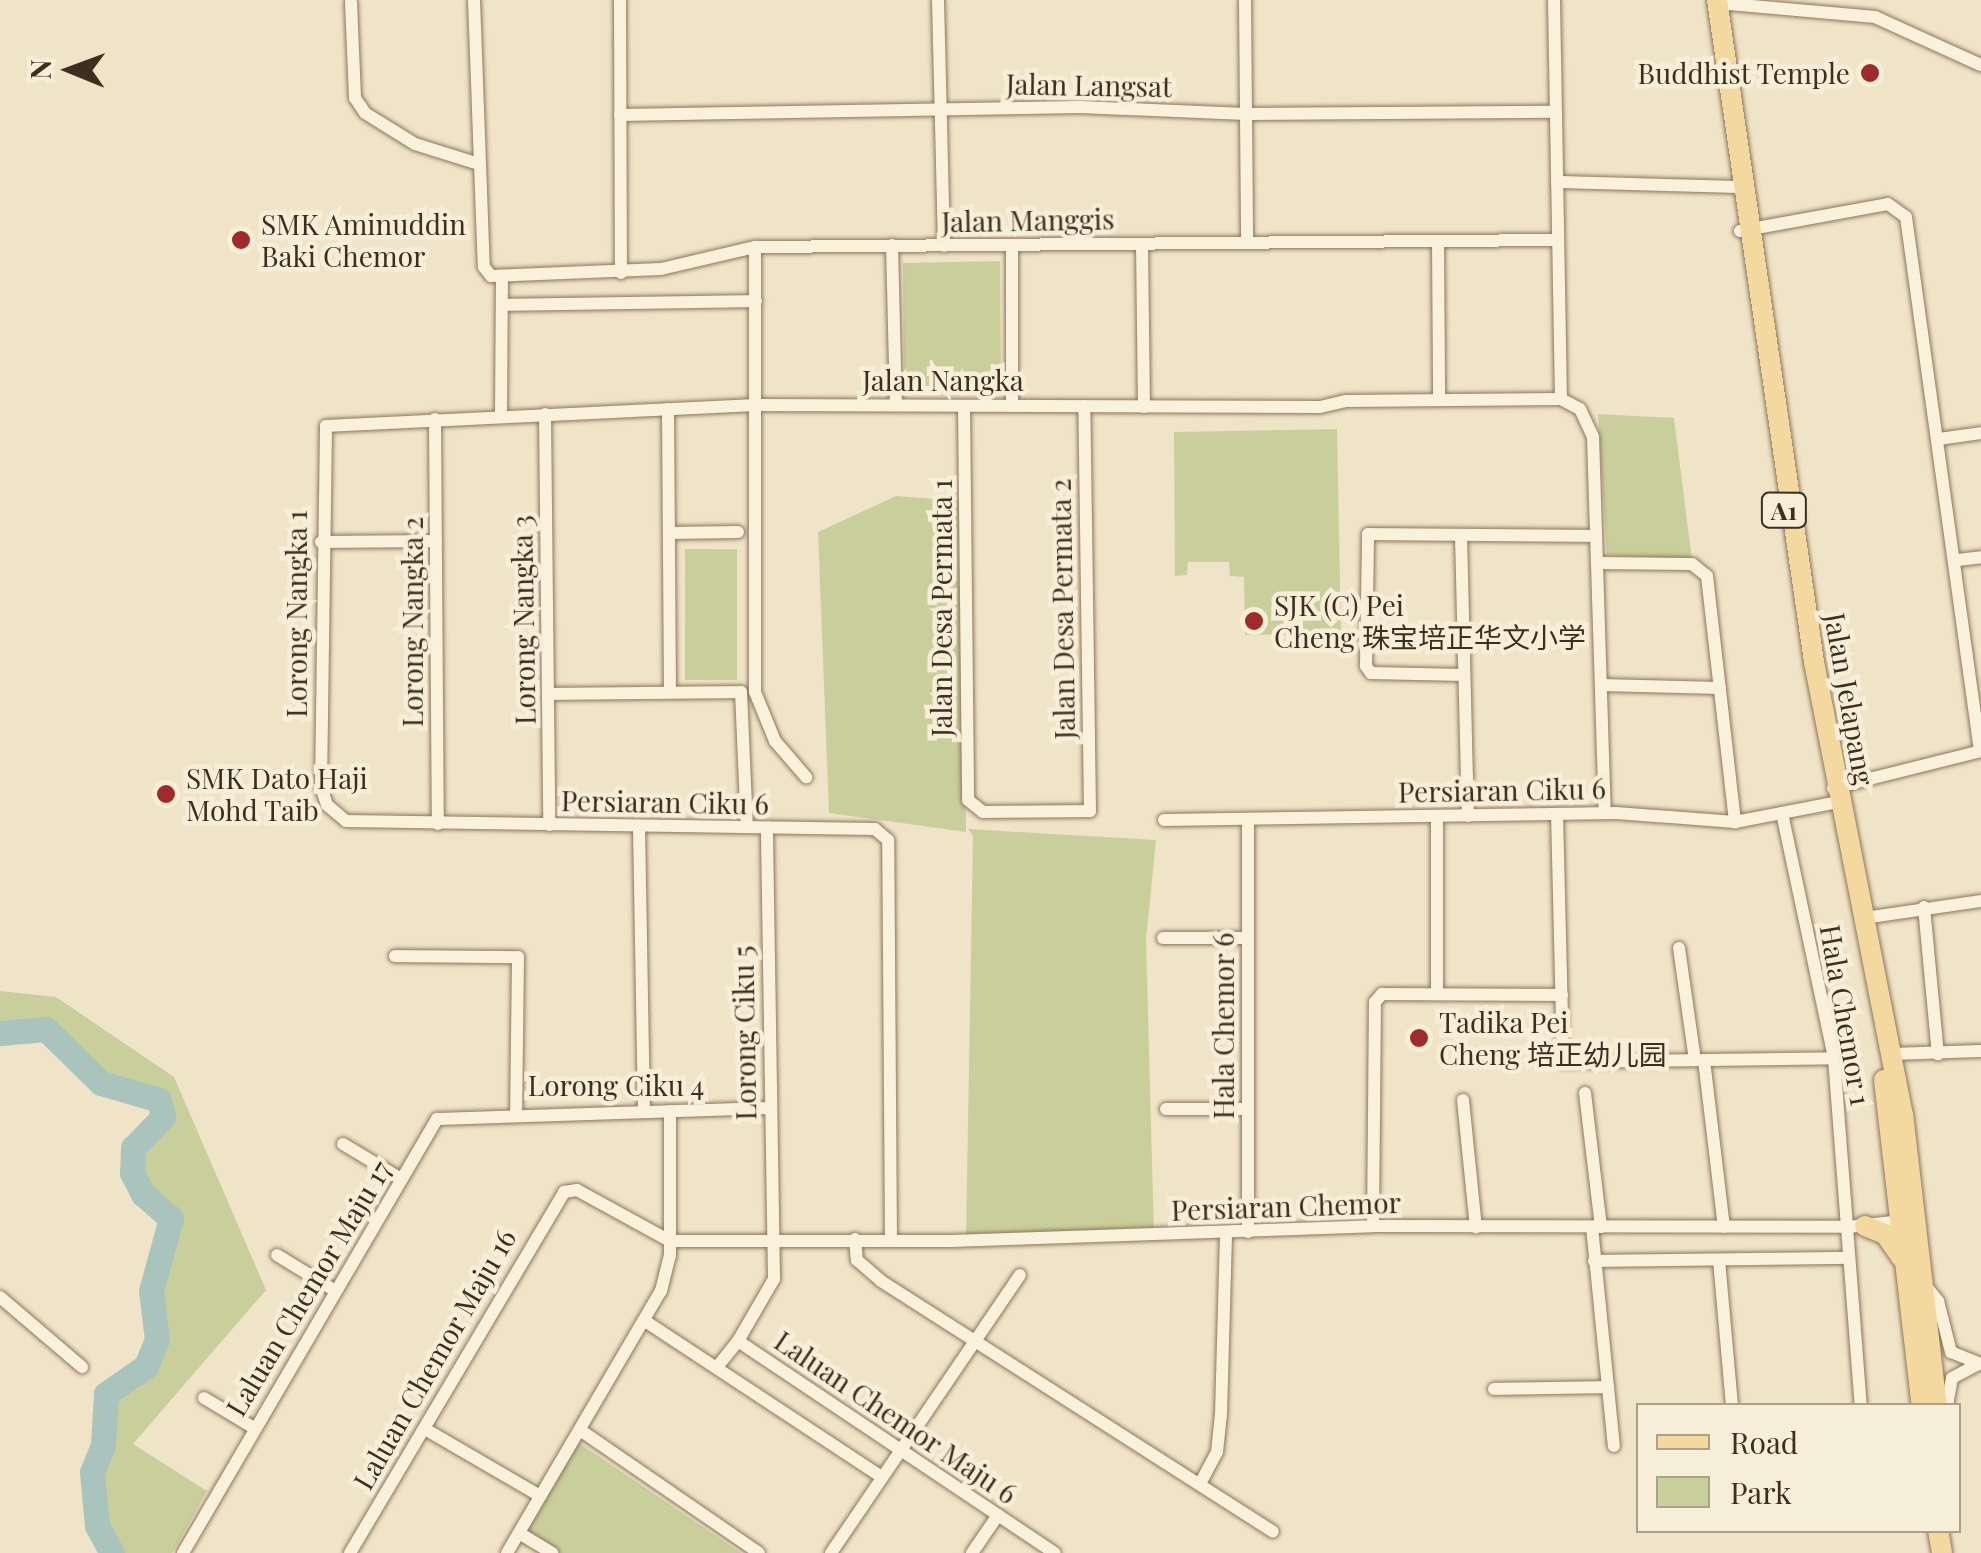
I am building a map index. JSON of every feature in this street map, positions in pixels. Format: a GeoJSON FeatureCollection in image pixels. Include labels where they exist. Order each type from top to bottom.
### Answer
{"type":"FeatureCollection","features":[{"type":"Feature","properties":{"kind":"main road","name":"Jalan Jelapang"},"geometry":{"type":"LineString","coordinates":[[1715,1],[1744,230],[1898,1182],[1922,1403]]}},
{"type":"Feature","properties":{"kind":"main road","name":"Jalan Jelapang"},"geometry":{"type":"LineString","coordinates":[[1835,796],[1864,918],[1910,1154],[1934,1403]]}},
{"type":"Feature","properties":{"kind":"main road"},"geometry":{"type":"LineString","coordinates":[[1910,1154],[1910,1210],[1902,1221],[1914,1242],[1934,1403]]}},
{"type":"Feature","properties":{"kind":"main road"},"geometry":{"type":"LineString","coordinates":[[1856,1226],[1886,1208],[1898,1182]]}},
{"type":"Feature","properties":{"kind":"main road"},"geometry":{"type":"LineString","coordinates":[[1856,1226],[1892,1241],[1906,1269]]}},
{"type":"Feature","properties":{"kind":"street"},"geometry":{"type":"LineString","coordinates":[[474,0],[484,267],[497,278],[502,304],[501,416]]}},
{"type":"Feature","properties":{"kind":"street"},"geometry":{"type":"LineString","coordinates":[[620,0],[621,273]]}},
{"type":"Feature","properties":{"kind":"street"},"geometry":{"type":"LineString","coordinates":[[938,0],[944,246]]}},
{"type":"Feature","properties":{"kind":"street"},"geometry":{"type":"LineString","coordinates":[[1245,0],[1247,242]]}},
{"type":"Feature","properties":{"kind":"street"},"geometry":{"type":"LineString","coordinates":[[1554,0],[1561,399],[1580,409],[1593,437],[1605,813]]}},
{"type":"Feature","properties":{"kind":"street"},"geometry":{"type":"LineString","coordinates":[[1715,1],[1864,7],[1981,66]]}},
{"type":"Feature","properties":{"kind":"street"},"geometry":{"type":"LineString","coordinates":[[351,2],[355,98],[365,113],[415,144],[479,164]]}},
{"type":"Feature","properties":{"kind":"street","name":"Jalan Langsat"},"geometry":{"type":"LineString","coordinates":[[620,114],[940,109],[1246,114],[1556,112]]}},
{"type":"Feature","properties":{"kind":"street"},"geometry":{"type":"LineString","coordinates":[[1557,182],[1738,187]]}},
{"type":"Feature","properties":{"kind":"street"},"geometry":{"type":"LineString","coordinates":[[1744,230],[1888,204],[1906,217],[1958,560],[1980,751]]}},
{"type":"Feature","properties":{"kind":"street","name":"Jalan Manggis"},"geometry":{"type":"LineString","coordinates":[[497,278],[621,273],[755,247],[1558,240]]}},
{"type":"Feature","properties":{"kind":"street"},"geometry":{"type":"LineString","coordinates":[[1438,241],[1439,400]]}},
{"type":"Feature","properties":{"kind":"street"},"geometry":{"type":"LineString","coordinates":[[1142,244],[1144,406]]}},
{"type":"Feature","properties":{"kind":"street"},"geometry":{"type":"LineString","coordinates":[[892,245],[896,405]]}},
{"type":"Feature","properties":{"kind":"street"},"geometry":{"type":"LineString","coordinates":[[1012,245],[1012,406]]}},
{"type":"Feature","properties":{"kind":"street"},"geometry":{"type":"LineString","coordinates":[[755,247],[755,692],[775,742],[806,777]]}},
{"type":"Feature","properties":{"kind":"street"},"geometry":{"type":"LineString","coordinates":[[502,304],[756,300]]}},
{"type":"Feature","properties":{"kind":"street","name":"Jalan Nangka"},"geometry":{"type":"LineString","coordinates":[[326,426],[754,405],[1144,406],[1561,399]]}},
{"type":"Feature","properties":{"kind":"street","name":"Jalan Desa Permata 1"},"geometry":{"type":"LineString","coordinates":[[964,406],[972,810],[1090,811]]}},
{"type":"Feature","properties":{"kind":"street","name":"Jalan Desa Permata 2"},"geometry":{"type":"LineString","coordinates":[[1084,406],[1090,811]]}},
{"type":"Feature","properties":{"kind":"street"},"geometry":{"type":"LineString","coordinates":[[668,409],[670,689]]}},
{"type":"Feature","properties":{"kind":"street","name":"Lorong Nangka 3"},"geometry":{"type":"LineString","coordinates":[[545,414],[549,826]]}},
{"type":"Feature","properties":{"kind":"street","name":"Lorong Nangka 2"},"geometry":{"type":"LineString","coordinates":[[435,419],[438,824]]}},
{"type":"Feature","properties":{"kind":"street","name":"Lorong Nangka 1"},"geometry":{"type":"LineString","coordinates":[[326,426],[321,542],[321,786],[327,805],[346,821],[438,824]]}},
{"type":"Feature","properties":{"kind":"street"},"geometry":{"type":"LineString","coordinates":[[1939,439],[1981,433]]}},
{"type":"Feature","properties":{"kind":"street"},"geometry":{"type":"LineString","coordinates":[[669,533],[738,532]]}},
{"type":"Feature","properties":{"kind":"street"},"geometry":{"type":"LineString","coordinates":[[1464,676],[1371,674],[1366,666],[1368,534],[1596,536]]}},
{"type":"Feature","properties":{"kind":"street"},"geometry":{"type":"LineString","coordinates":[[1461,535],[1468,816]]}},
{"type":"Feature","properties":{"kind":"street"},"geometry":{"type":"LineString","coordinates":[[321,542],[436,541]]}},
{"type":"Feature","properties":{"kind":"street"},"geometry":{"type":"LineString","coordinates":[[1958,560],[1981,557]]}},
{"type":"Feature","properties":{"kind":"street"},"geometry":{"type":"LineString","coordinates":[[1597,563],[1692,564],[1708,576],[1735,822]]}},
{"type":"Feature","properties":{"kind":"street"},"geometry":{"type":"LineString","coordinates":[[1601,685],[1720,688]]}},
{"type":"Feature","properties":{"kind":"street"},"geometry":{"type":"LineString","coordinates":[[549,694],[670,689],[741,692],[747,827]]}},
{"type":"Feature","properties":{"kind":"street","name":"Persiaran Ciku 6"},"geometry":{"type":"LineString","coordinates":[[1164,820],[1605,813],[1735,822],[1782,813],[1980,751]]}},
{"type":"Feature","properties":{"kind":"street","name":"Hala Chemor 1"},"geometry":{"type":"LineString","coordinates":[[1782,813],[1834,1058],[1856,1226],[1849,1258],[1861,1403]]}},
{"type":"Feature","properties":{"kind":"street"},"geometry":{"type":"LineString","coordinates":[[1557,814],[1563,1062],[1834,1058]]}},
{"type":"Feature","properties":{"kind":"street"},"geometry":{"type":"LineString","coordinates":[[1437,816],[1437,994]]}},
{"type":"Feature","properties":{"kind":"street","name":"Hala Chemor 6"},"geometry":{"type":"LineString","coordinates":[[1248,820],[1248,1232]]}},
{"type":"Feature","properties":{"kind":"street","name":"Persiaran Ciku 6"},"geometry":{"type":"LineString","coordinates":[[438,824],[875,829],[888,840],[891,1240]]}},
{"type":"Feature","properties":{"kind":"street"},"geometry":{"type":"LineString","coordinates":[[639,826],[644,1112]]}},
{"type":"Feature","properties":{"kind":"street","name":"Lorong Ciku 5"},"geometry":{"type":"LineString","coordinates":[[738,1341],[770,1291],[767,828]]}},
{"type":"Feature","properties":{"kind":"street"},"geometry":{"type":"LineString","coordinates":[[1864,918],[1981,902]]}},
{"type":"Feature","properties":{"kind":"street"},"geometry":{"type":"LineString","coordinates":[[1924,907],[1938,1054]]}},
{"type":"Feature","properties":{"kind":"street"},"geometry":{"type":"LineString","coordinates":[[1164,938],[1248,938]]}},
{"type":"Feature","properties":{"kind":"street"},"geometry":{"type":"LineString","coordinates":[[1679,948],[1724,1227]]}},
{"type":"Feature","properties":{"kind":"street","name":"Lorong Ciku 4"},"geometry":{"type":"LineString","coordinates":[[395,956],[518,956],[516,1115],[770,1108]]}},
{"type":"Feature","properties":{"kind":"street"},"geometry":{"type":"LineString","coordinates":[[1373,1226],[1375,1002],[1382,994],[1562,995]]}},
{"type":"Feature","properties":{"kind":"street"},"geometry":{"type":"LineString","coordinates":[[1891,1054],[1981,1051]]}},
{"type":"Feature","properties":{"kind":"street"},"geometry":{"type":"LineString","coordinates":[[1585,1094],[1596,1227],[1594,1261],[1614,1446]]}},
{"type":"Feature","properties":{"kind":"street"},"geometry":{"type":"LineString","coordinates":[[1464,1100],[1476,1227]]}},
{"type":"Feature","properties":{"kind":"street"},"geometry":{"type":"LineString","coordinates":[[1166,1109],[1248,1109]]}},
{"type":"Feature","properties":{"kind":"street"},"geometry":{"type":"LineString","coordinates":[[507,1553],[661,1291],[670,1242],[670,1111]]}},
{"type":"Feature","properties":{"kind":"street","name":"Laluan Chemor Maju 17"},"geometry":{"type":"LineString","coordinates":[[183,1553],[437,1119],[516,1115]]}},
{"type":"Feature","properties":{"kind":"street"},"geometry":{"type":"LineString","coordinates":[[344,1144],[401,1180]]}},
{"type":"Feature","properties":{"kind":"street","name":"Laluan Chemor Maju 16"},"geometry":{"type":"LineString","coordinates":[[350,1553],[564,1192],[578,1190],[670,1242]]}},
{"type":"Feature","properties":{"kind":"street","name":"Persiaran Chemor"},"geometry":{"type":"LineString","coordinates":[[670,1242],[1226,1233],[1373,1226],[1856,1226],[1902,1221]]}},
{"type":"Feature","properties":{"kind":"street"},"geometry":{"type":"LineString","coordinates":[[1201,1482],[1217,1452],[1222,1414],[1226,1233]]}},
{"type":"Feature","properties":{"kind":"street"},"geometry":{"type":"LineString","coordinates":[[855,1239],[864,1268],[1273,1532]]}},
{"type":"Feature","properties":{"kind":"street"},"geometry":{"type":"LineString","coordinates":[[277,1254],[334,1290]]}},
{"type":"Feature","properties":{"kind":"street"},"geometry":{"type":"LineString","coordinates":[[1594,1261],[1849,1258]]}},
{"type":"Feature","properties":{"kind":"street"},"geometry":{"type":"LineString","coordinates":[[1720,1260],[1732,1403]]}},
{"type":"Feature","properties":{"kind":"street"},"geometry":{"type":"LineString","coordinates":[[831,1553],[1020,1275]]}},
{"type":"Feature","properties":{"kind":"street"},"geometry":{"type":"LineString","coordinates":[[1924,1284],[1938,1300],[1951,1352],[1979,1364]]}},
{"type":"Feature","properties":{"kind":"street"},"geometry":{"type":"LineString","coordinates":[[0,1297],[82,1367]]}},
{"type":"Feature","properties":{"kind":"street"},"geometry":{"type":"LineString","coordinates":[[645,1321],[882,1478]]}},
{"type":"Feature","properties":{"kind":"street","name":"Laluan Chemor Maju 6"},"geometry":{"type":"LineString","coordinates":[[717,1367],[738,1341],[1051,1552]]}},
{"type":"Feature","properties":{"kind":"street"},"geometry":{"type":"LineString","coordinates":[[1948,1403],[1952,1378],[1979,1364]]}},
{"type":"Feature","properties":{"kind":"street"},"geometry":{"type":"LineString","coordinates":[[1494,1389],[1608,1387]]}},
{"type":"Feature","properties":{"kind":"street"},"geometry":{"type":"LineString","coordinates":[[204,1398],[254,1428]]}},
{"type":"Feature","properties":{"kind":"street"},"geometry":{"type":"LineString","coordinates":[[425,1429],[540,1496]]}},
{"type":"Feature","properties":{"kind":"street"},"geometry":{"type":"LineString","coordinates":[[580,1430],[760,1553]]}},
{"type":"Feature","properties":{"kind":"street"},"geometry":{"type":"LineString","coordinates":[[972,1553],[998,1514]]}},
{"type":"Feature","properties":{"kind":"street"},"geometry":{"type":"LineString","coordinates":[[518,1533],[552,1553]]}},
{"type":"Feature","properties":{"kind":"green space"},"geometry":{"type":"Polygon","coordinates":[[[1000,261],[1001,387],[992,396],[912,396],[904,386],[903,263],[1000,261]]]}},
{"type":"Feature","properties":{"kind":"green space"},"geometry":{"type":"Polygon","coordinates":[[[1598,414],[1674,418],[1692,560],[1607,555],[1598,414]]]}},
{"type":"Feature","properties":{"kind":"green space"},"geometry":{"type":"Polygon","coordinates":[[[1337,429],[1341,634],[1245,635],[1244,577],[1230,576],[1229,562],[1188,562],[1187,575],[1175,576],[1174,432],[1337,429]]]}},
{"type":"Feature","properties":{"kind":"green space"},"geometry":{"type":"Polygon","coordinates":[[[896,496],[963,501],[966,832],[829,813],[818,532],[896,496]]]}},
{"type":"Feature","properties":{"kind":"green space"},"geometry":{"type":"Polygon","coordinates":[[[685,549],[737,549],[737,680],[685,680],[685,549]]]}},
{"type":"Feature","properties":{"kind":"green space"},"geometry":{"type":"Polygon","coordinates":[[[968,829],[1156,840],[1146,940],[1154,1234],[966,1238],[973,836],[968,829]]]}},
{"type":"Feature","properties":{"kind":"green space"},"geometry":{"type":"Polygon","coordinates":[[[0,991],[56,997],[174,1077],[266,1290],[133,1444],[207,1491],[172,1553],[112,1553],[103,1545],[91,1501],[106,1394],[146,1366],[157,1339],[151,1291],[171,1218],[143,1194],[132,1173],[133,1148],[163,1117],[159,1101],[101,1083],[46,1029],[0,1033],[0,991]]]}},
{"type":"Feature","properties":{"kind":"green space"},"geometry":{"type":"Polygon","coordinates":[[[579,1443],[741,1553],[557,1553],[523,1531],[579,1443]]]}},
{"type":"Feature","properties":{"kind":"waterway"},"geometry":{"type":"LineString","coordinates":[[0,1033],[46,1029],[101,1083],[159,1100],[163,1117],[133,1148],[132,1173],[143,1194],[171,1218],[151,1291],[157,1339],[146,1366],[106,1394],[103,1445],[92,1472],[97,1526],[112,1553]]}},
{"type":"Feature","properties":{"kind":"place","name":"Buddhist Temple"},"geometry":{"type":"Point","coordinates":[1870,73]}},
{"type":"Feature","properties":{"kind":"place","name":"SMK Aminuddin Baki Chemor"},"geometry":{"type":"Point","coordinates":[241,240]}},
{"type":"Feature","properties":{"kind":"place","name":"SJK (C) Pei Cheng 珠宝培正华文小学"},"geometry":{"type":"Point","coordinates":[1254,621]}},
{"type":"Feature","properties":{"kind":"place","name":"SMK Dato Haji Mohd Taib"},"geometry":{"type":"Point","coordinates":[166,794]}},
{"type":"Feature","properties":{"kind":"place","name":"Tadika Pei Cheng 培正幼儿园"},"geometry":{"type":"Point","coordinates":[1419,1038]}}]}
